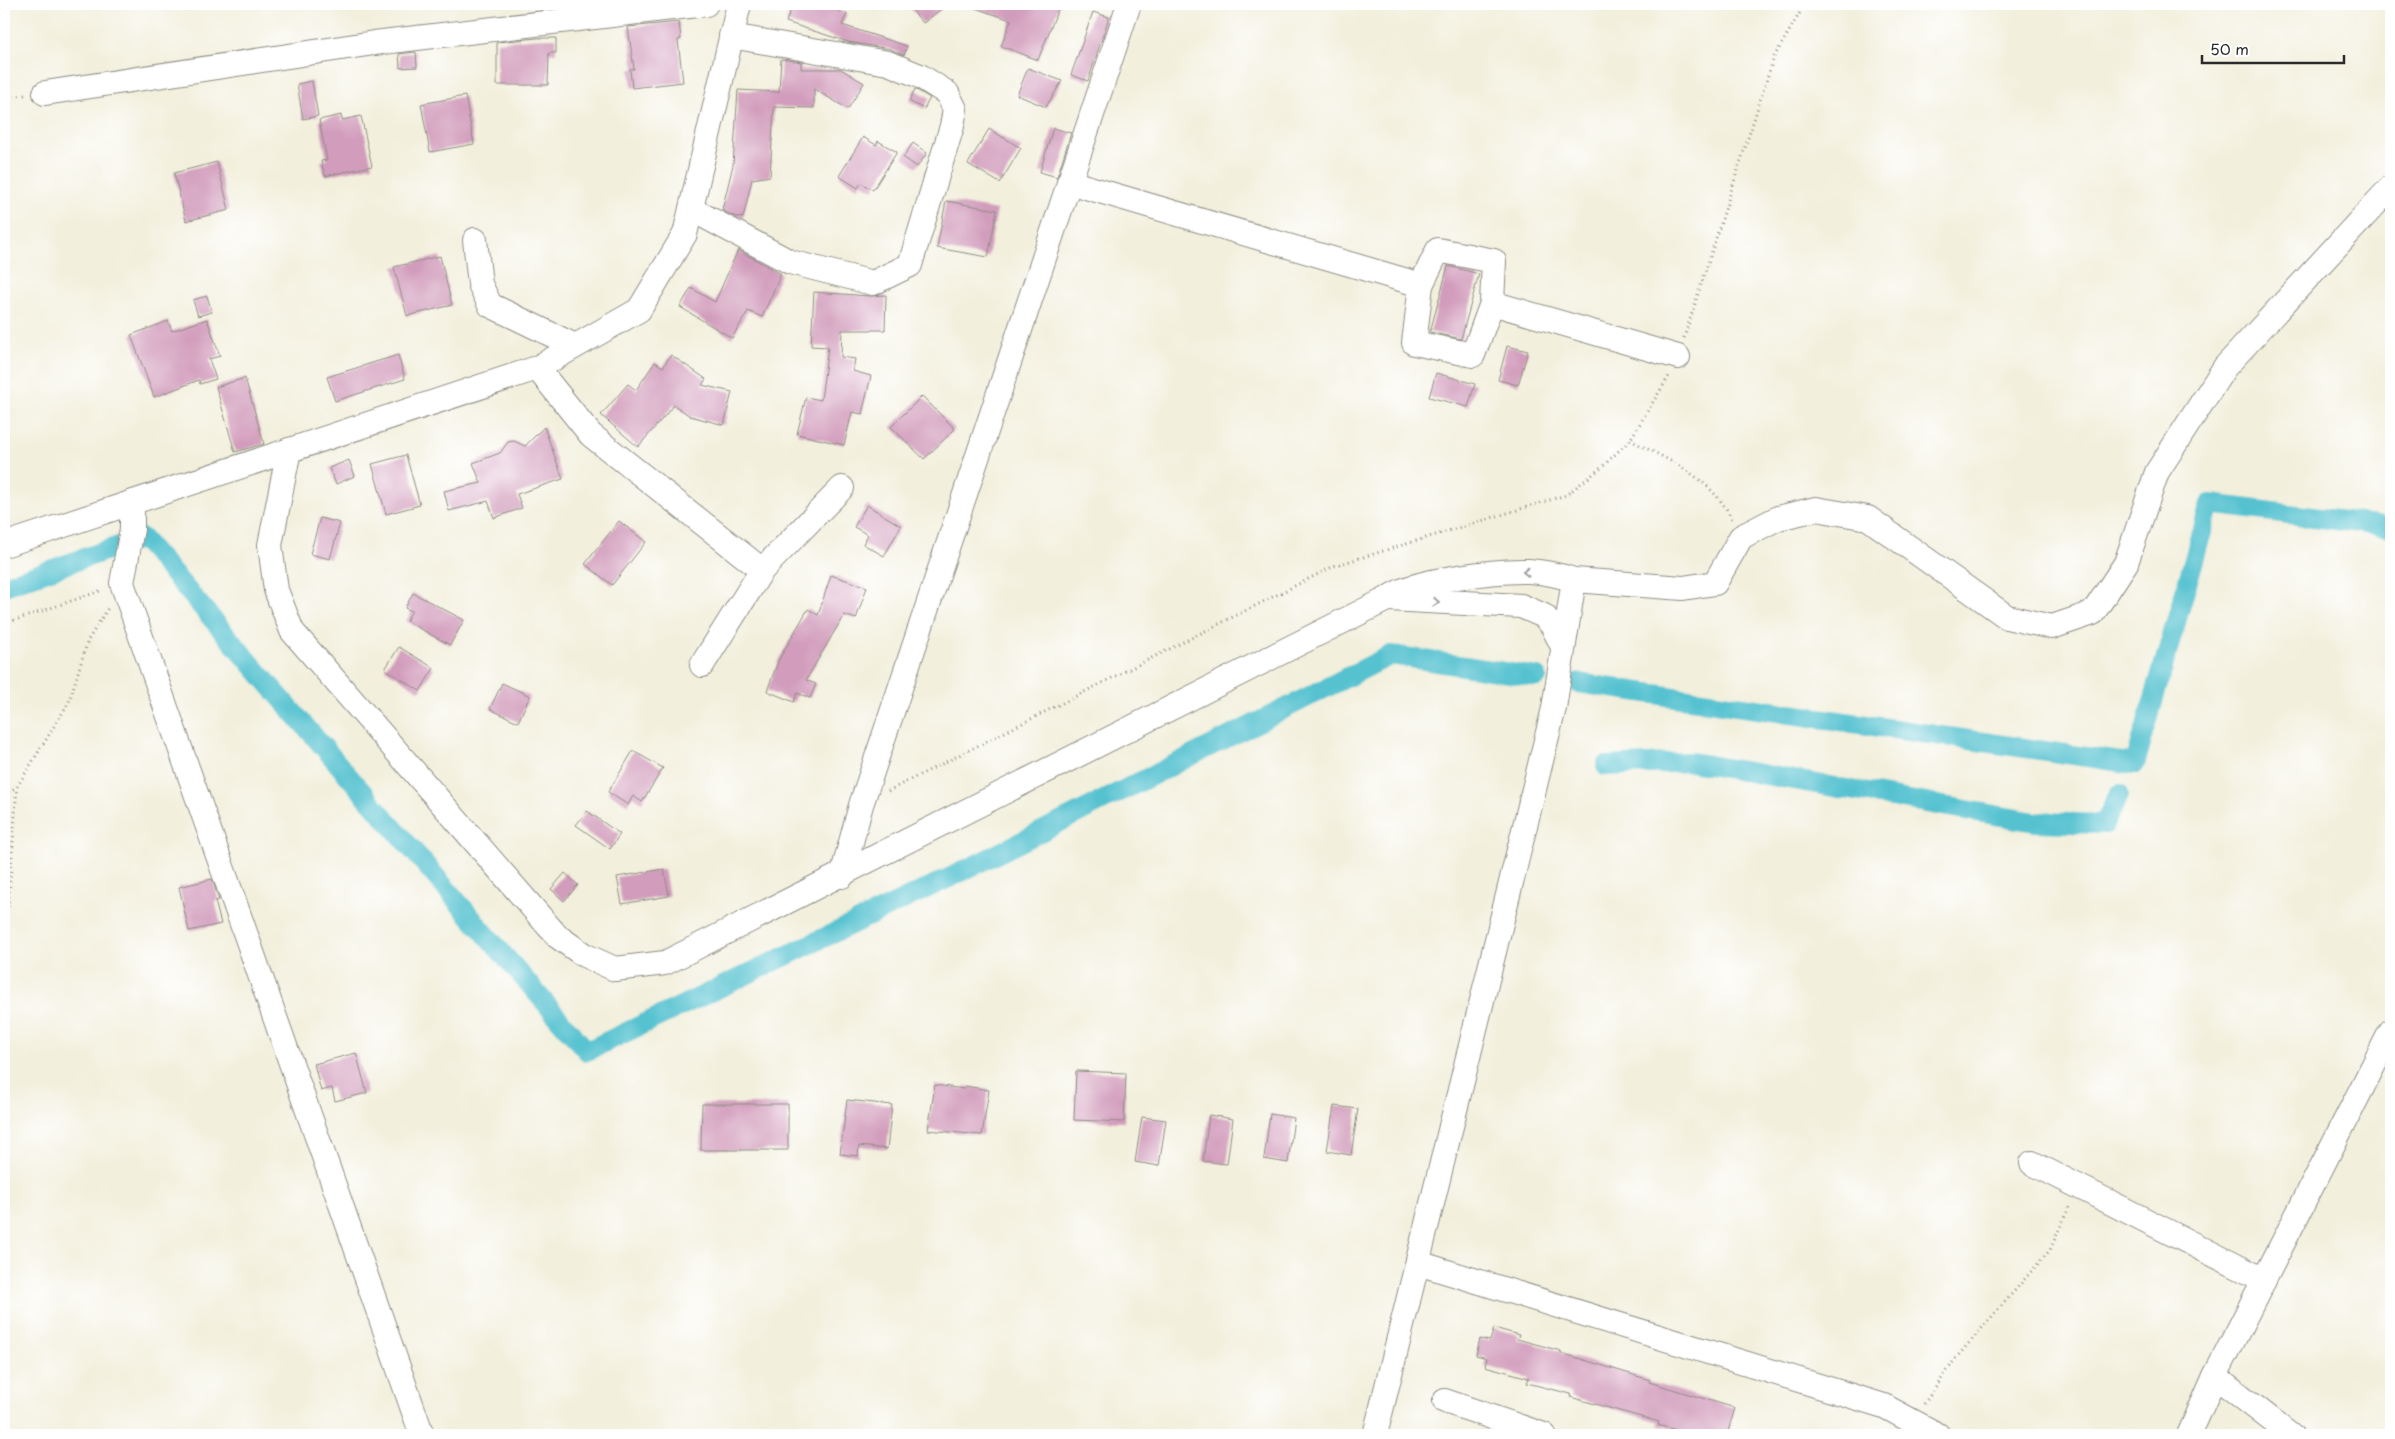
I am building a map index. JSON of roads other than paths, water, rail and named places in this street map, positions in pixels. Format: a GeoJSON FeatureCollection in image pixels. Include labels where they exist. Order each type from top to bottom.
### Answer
{"type":"FeatureCollection","features":[{"type":"Feature","properties":{"kind":"street"},"geometry":{"type":"LineString","coordinates":[[4,545],[537,368],[639,310],[685,234],[738,6],[707,4],[374,43],[44,93]]}},
{"type":"Feature","properties":{"kind":"street"},"geometry":{"type":"LineString","coordinates":[[842,876],[861,805],[1129,4]]}},
{"type":"Feature","properties":{"kind":"street"},"geometry":{"type":"LineString","coordinates":[[691,209],[790,262],[873,282],[910,265],[952,126],[955,109],[947,94],[920,76],[888,62],[731,36]]}},
{"type":"Feature","properties":{"kind":"street"},"geometry":{"type":"LineString","coordinates":[[1069,182],[1421,285]]}},
{"type":"Feature","properties":{"kind":"street"},"geometry":{"type":"LineString","coordinates":[[289,450],[270,545],[276,590],[292,631],[557,936],[584,955],[615,969],[665,963],[842,876],[1387,599],[1401,590],[1417,585],[1474,576],[1527,571],[1561,575],[1574,580],[1683,588],[1715,583],[1741,537],[1778,518],[1816,509],[1868,518],[2007,617],[2052,628],[2093,613],[2126,563],[2157,472],[2225,367],[2391,187]]}},
{"type":"Feature","properties":{"kind":"street"},"geometry":{"type":"LineString","coordinates":[[475,240],[480,284],[490,306],[575,346]]}},
{"type":"Feature","properties":{"kind":"street"},"geometry":{"type":"LineString","coordinates":[[1438,250],[1494,261],[1492,303],[1473,355],[1414,343],[1421,285],[1438,250]]}},
{"type":"Feature","properties":{"kind":"street"},"geometry":{"type":"LineString","coordinates":[[1492,303],[1678,357]]}},
{"type":"Feature","properties":{"kind":"street"},"geometry":{"type":"LineString","coordinates":[[537,368],[592,434],[762,570]]}},
{"type":"Feature","properties":{"kind":"street"},"geometry":{"type":"LineString","coordinates":[[702,665],[762,570],[842,488]]}},
{"type":"Feature","properties":{"kind":"street"},"geometry":{"type":"LineString","coordinates":[[132,502],[132,529],[122,584],[422,1435]]}},
{"type":"Feature","properties":{"kind":"street"},"geometry":{"type":"LineString","coordinates":[[1375,1435],[1554,708],[1574,580]]}},
{"type":"Feature","properties":{"kind":"street"},"geometry":{"type":"LineString","coordinates":[[1387,599],[1521,606],[1544,616],[1552,625],[1563,647]]}},
{"type":"Feature","properties":{"kind":"street"},"geometry":{"type":"LineString","coordinates":[[2188,1435],[2215,1376],[2391,1031]]}},
{"type":"Feature","properties":{"kind":"street"},"geometry":{"type":"LineString","coordinates":[[2032,1163],[2264,1280]]}},
{"type":"Feature","properties":{"kind":"street"},"geometry":{"type":"LineString","coordinates":[[1418,1263],[1884,1406],[1938,1435]]}},
{"type":"Feature","properties":{"kind":"street"},"geometry":{"type":"LineString","coordinates":[[2215,1376],[2291,1435]]}},
{"type":"Feature","properties":{"kind":"street"},"geometry":{"type":"LineString","coordinates":[[1445,1401],[1544,1435]]}},
{"type":"Feature","properties":{"kind":"waterway"},"geometry":{"type":"LineString","coordinates":[[1578,683],[2135,764],[2210,504],[2391,527]]}},
{"type":"Feature","properties":{"kind":"waterway"},"geometry":{"type":"LineString","coordinates":[[4,586],[142,538],[587,1051],[953,876],[1391,655],[1537,677]]}},
{"type":"Feature","properties":{"kind":"waterway"},"geometry":{"type":"LineString","coordinates":[[1606,766],[1691,762],[2035,822],[2104,824],[2119,794]]}}]}
